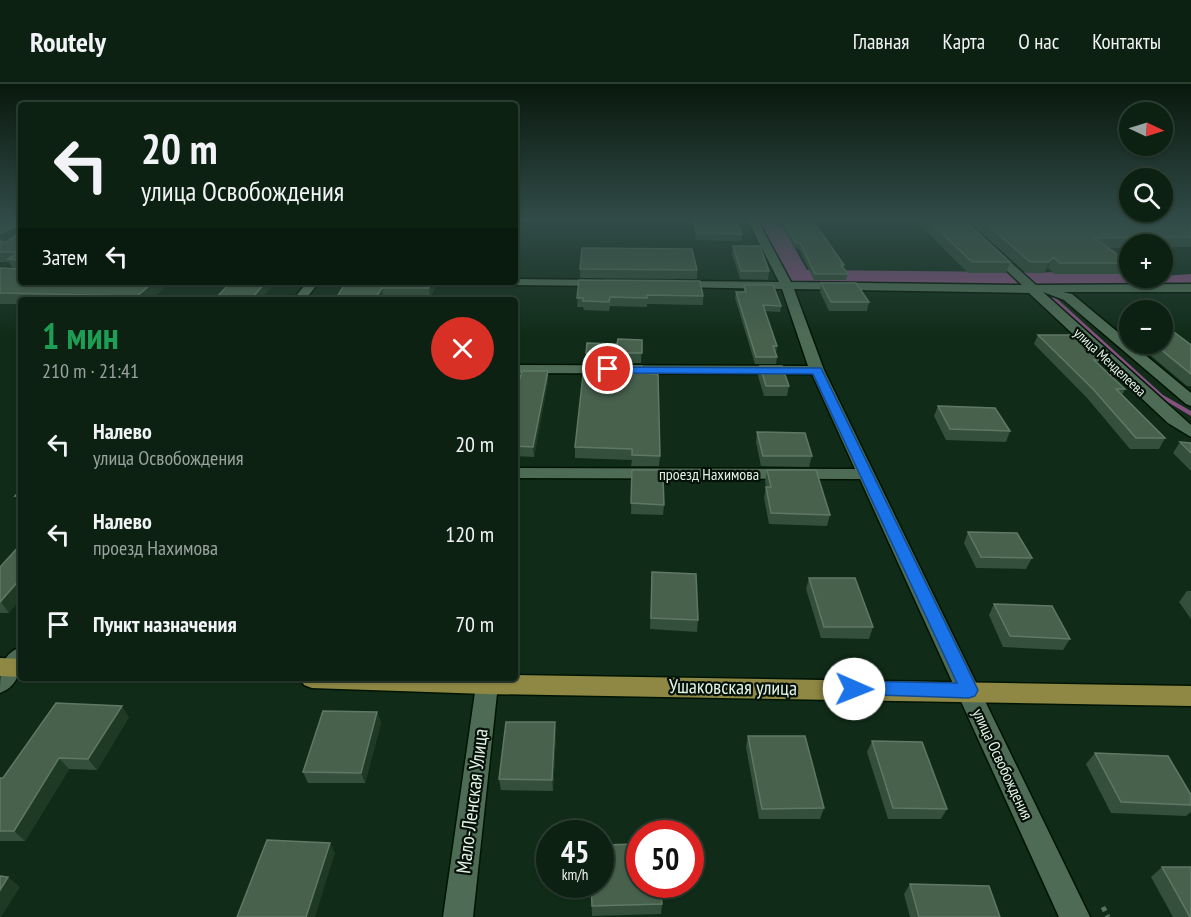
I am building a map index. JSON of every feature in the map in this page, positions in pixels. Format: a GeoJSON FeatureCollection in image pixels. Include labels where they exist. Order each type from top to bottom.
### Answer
{"type":"FeatureCollection","features":[{"type":"Feature","properties":{"kind":"main road","name":"Ушаковская улица"},"geometry":{"type":"LineString","coordinates":[[399,681],[1191,696]]}},
{"type":"Feature","properties":{"kind":"street","name":"улица Освобождения"},"geometry":{"type":"LineString","coordinates":[[772,258],[787,286],[817,370],[1075,917]]}},
{"type":"Feature","properties":{"kind":"street","name":"улица Менделеева"},"geometry":{"type":"LineString","coordinates":[[999,258],[1174,420],[1191,432]]}},
{"type":"Feature","properties":{"kind":"street"},"geometry":{"type":"LineString","coordinates":[[518,282],[621,284]]}},
{"type":"Feature","properties":{"kind":"street"},"geometry":{"type":"LineString","coordinates":[[669,284],[1032,289],[1191,288]]}},
{"type":"Feature","properties":{"kind":"street"},"geometry":{"type":"LineString","coordinates":[[301,297],[311,285]]}},
{"type":"Feature","properties":{"kind":"street","name":"улица Менделеева"},"geometry":{"type":"LineString","coordinates":[[1032,289],[1068,297],[1191,401]]}},
{"type":"Feature","properties":{"kind":"street"},"geometry":{"type":"LineString","coordinates":[[518,369],[817,370]]}},
{"type":"Feature","properties":{"kind":"street","name":"проезд Нахимова"},"geometry":{"type":"LineString","coordinates":[[518,473],[867,474]]}},
{"type":"Feature","properties":{"kind":"street","name":"Мало-Ленская Улица"},"geometry":{"type":"LineString","coordinates":[[458,917],[486,684]]}},
{"type":"Feature","properties":{"kind":"building"},"geometry":{"type":"Polygon","coordinates":[[[18,258],[18,285],[150,285],[137,296],[0,293],[0,268],[17,269],[17,260],[8,259],[18,258]]]}},
{"type":"Feature","properties":{"kind":"building"},"geometry":{"type":"Polygon","coordinates":[[[581,258],[694,258],[697,270],[580,269],[581,258]]]}},
{"type":"Feature","properties":{"kind":"building"},"geometry":{"type":"Polygon","coordinates":[[[737,258],[764,258],[769,271],[741,271],[737,258]]]}},
{"type":"Feature","properties":{"kind":"building"},"geometry":{"type":"Polygon","coordinates":[[[807,258],[839,258],[848,274],[815,274],[807,258]]]}},
{"type":"Feature","properties":{"kind":"building"},"geometry":{"type":"Polygon","coordinates":[[[968,258],[1005,258],[1010,262],[972,262],[968,258]]]}},
{"type":"Feature","properties":{"kind":"building"},"geometry":{"type":"Polygon","coordinates":[[[1025,258],[1052,258],[1049,262],[1030,262],[1025,258]]]}},
{"type":"Feature","properties":{"kind":"building"},"geometry":{"type":"Polygon","coordinates":[[[1054,258],[1119,258],[1119,263],[1060,263],[1054,258]]]}},
{"type":"Feature","properties":{"kind":"building"},"geometry":{"type":"Polygon","coordinates":[[[579,280],[700,281],[703,296],[647,295],[647,298],[610,297],[609,302],[583,301],[583,298],[577,298],[579,280]]]}},
{"type":"Feature","properties":{"kind":"building"},"geometry":{"type":"Polygon","coordinates":[[[821,283],[856,283],[869,302],[831,302],[821,283]]]}},
{"type":"Feature","properties":{"kind":"building"},"geometry":{"type":"Polygon","coordinates":[[[228,285],[263,285],[253,297],[217,297],[228,285]]]}},
{"type":"Feature","properties":{"kind":"building"},"geometry":{"type":"Polygon","coordinates":[[[344,285],[430,285],[429,288],[382,288],[376,297],[337,297],[344,285]]]}},
{"type":"Feature","properties":{"kind":"building"},"geometry":{"type":"Polygon","coordinates":[[[744,285],[773,285],[781,306],[763,305],[777,346],[773,346],[777,357],[756,357],[736,292],[746,292],[744,285]]]}},
{"type":"Feature","properties":{"kind":"building"},"geometry":{"type":"Polygon","coordinates":[[[1173,331],[1191,345],[1191,374],[1166,354],[1173,354],[1173,331]]]}},
{"type":"Feature","properties":{"kind":"building"},"geometry":{"type":"Polygon","coordinates":[[[1038,335],[1073,335],[1099,360],[1094,360],[1125,389],[1116,389],[1165,438],[1136,438],[1093,389],[1038,335]]]}},
{"type":"Feature","properties":{"kind":"building"},"geometry":{"type":"Polygon","coordinates":[[[618,339],[642,340],[642,353],[586,353],[587,343],[617,344],[618,339]]]}},
{"type":"Feature","properties":{"kind":"building"},"geometry":{"type":"Polygon","coordinates":[[[584,366],[642,366],[642,373],[658,374],[660,456],[632,455],[632,449],[575,447],[584,366]]]}},
{"type":"Feature","properties":{"kind":"building"},"geometry":{"type":"Polygon","coordinates":[[[760,366],[782,366],[789,386],[766,386],[760,366]]]}},
{"type":"Feature","properties":{"kind":"building"},"geometry":{"type":"Polygon","coordinates":[[[522,371],[548,371],[533,447],[518,446],[518,386],[522,371]]]}},
{"type":"Feature","properties":{"kind":"building"},"geometry":{"type":"Polygon","coordinates":[[[938,406],[995,408],[1010,431],[950,429],[938,406]]]}},
{"type":"Feature","properties":{"kind":"building"},"geometry":{"type":"Polygon","coordinates":[[[757,432],[805,433],[812,456],[763,456],[757,432]]]}},
{"type":"Feature","properties":{"kind":"building"},"geometry":{"type":"Polygon","coordinates":[[[1180,442],[1191,443],[1191,453],[1180,442]]]}},
{"type":"Feature","properties":{"kind":"building"},"geometry":{"type":"Polygon","coordinates":[[[632,470],[660,470],[660,478],[663,478],[664,505],[631,503],[632,470]]]}},
{"type":"Feature","properties":{"kind":"building"},"geometry":{"type":"Polygon","coordinates":[[[767,470],[816,470],[830,515],[771,513],[766,487],[771,487],[767,470]]]}},
{"type":"Feature","properties":{"kind":"building"},"geometry":{"type":"Polygon","coordinates":[[[968,532],[1017,533],[1032,558],[981,557],[968,532]]]}},
{"type":"Feature","properties":{"kind":"building"},"geometry":{"type":"Polygon","coordinates":[[[18,547],[18,581],[0,602],[0,567],[18,547]]]}},
{"type":"Feature","properties":{"kind":"building"},"geometry":{"type":"Polygon","coordinates":[[[652,572],[696,574],[698,620],[651,618],[652,572]]]}},
{"type":"Feature","properties":{"kind":"building"},"geometry":{"type":"Polygon","coordinates":[[[809,578],[855,578],[873,627],[824,627],[809,578]]]}},
{"type":"Feature","properties":{"kind":"building"},"geometry":{"type":"Polygon","coordinates":[[[994,604],[1052,606],[1070,639],[1010,636],[994,604]]]}},
{"type":"Feature","properties":{"kind":"building"},"geometry":{"type":"Polygon","coordinates":[[[56,703],[122,706],[88,759],[59,758],[14,831],[0,831],[0,778],[3,778],[56,703]]]}},
{"type":"Feature","properties":{"kind":"building"},"geometry":{"type":"Polygon","coordinates":[[[323,711],[377,712],[361,773],[303,772],[323,711]]]}},
{"type":"Feature","properties":{"kind":"building"},"geometry":{"type":"Polygon","coordinates":[[[506,722],[555,722],[552,780],[499,779],[506,722]]]}},
{"type":"Feature","properties":{"kind":"building"},"geometry":{"type":"Polygon","coordinates":[[[748,736],[805,736],[824,808],[762,809],[748,736]]]}},
{"type":"Feature","properties":{"kind":"building"},"geometry":{"type":"Polygon","coordinates":[[[872,741],[922,742],[947,809],[893,808],[872,741]]]}},
{"type":"Feature","properties":{"kind":"building"},"geometry":{"type":"Polygon","coordinates":[[[1095,753],[1168,756],[1191,795],[1191,805],[1121,802],[1095,753]]]}},
{"type":"Feature","properties":{"kind":"building"},"geometry":{"type":"Polygon","coordinates":[[[267,840],[330,843],[306,917],[237,917],[267,840]]]}},
{"type":"Feature","properties":{"kind":"building"},"geometry":{"type":"Polygon","coordinates":[[[626,844],[626,898],[661,898],[662,904],[592,906],[592,898],[614,898],[614,845],[626,844]]]}},
{"type":"Feature","properties":{"kind":"building"},"geometry":{"type":"Polygon","coordinates":[[[1162,867],[1191,867],[1191,917],[1190,917],[1162,867]]]}},
{"type":"Feature","properties":{"kind":"building"},"geometry":{"type":"Polygon","coordinates":[[[0,876],[8,877],[0,890],[0,876]]]}},
{"type":"Feature","properties":{"kind":"building"},"geometry":{"type":"Polygon","coordinates":[[[910,884],[989,886],[1000,917],[919,917],[910,884]]]}},
{"type":"Feature","properties":{"kind":"waterway"},"geometry":{"type":"LineString","coordinates":[[786,258],[797,279],[1018,281]]}},
{"type":"Feature","properties":{"kind":"waterway"},"geometry":{"type":"LineString","coordinates":[[1029,281],[1191,283]]}},
{"type":"Feature","properties":{"kind":"waterway"},"geometry":{"type":"LineString","coordinates":[[1054,298],[1161,396],[1191,414]]}},
{"type":"Feature","properties":{"kind":"route"},"geometry":{"type":"LineString","coordinates":[[608,369],[817,370],[969,690],[854,689]]}}]}
